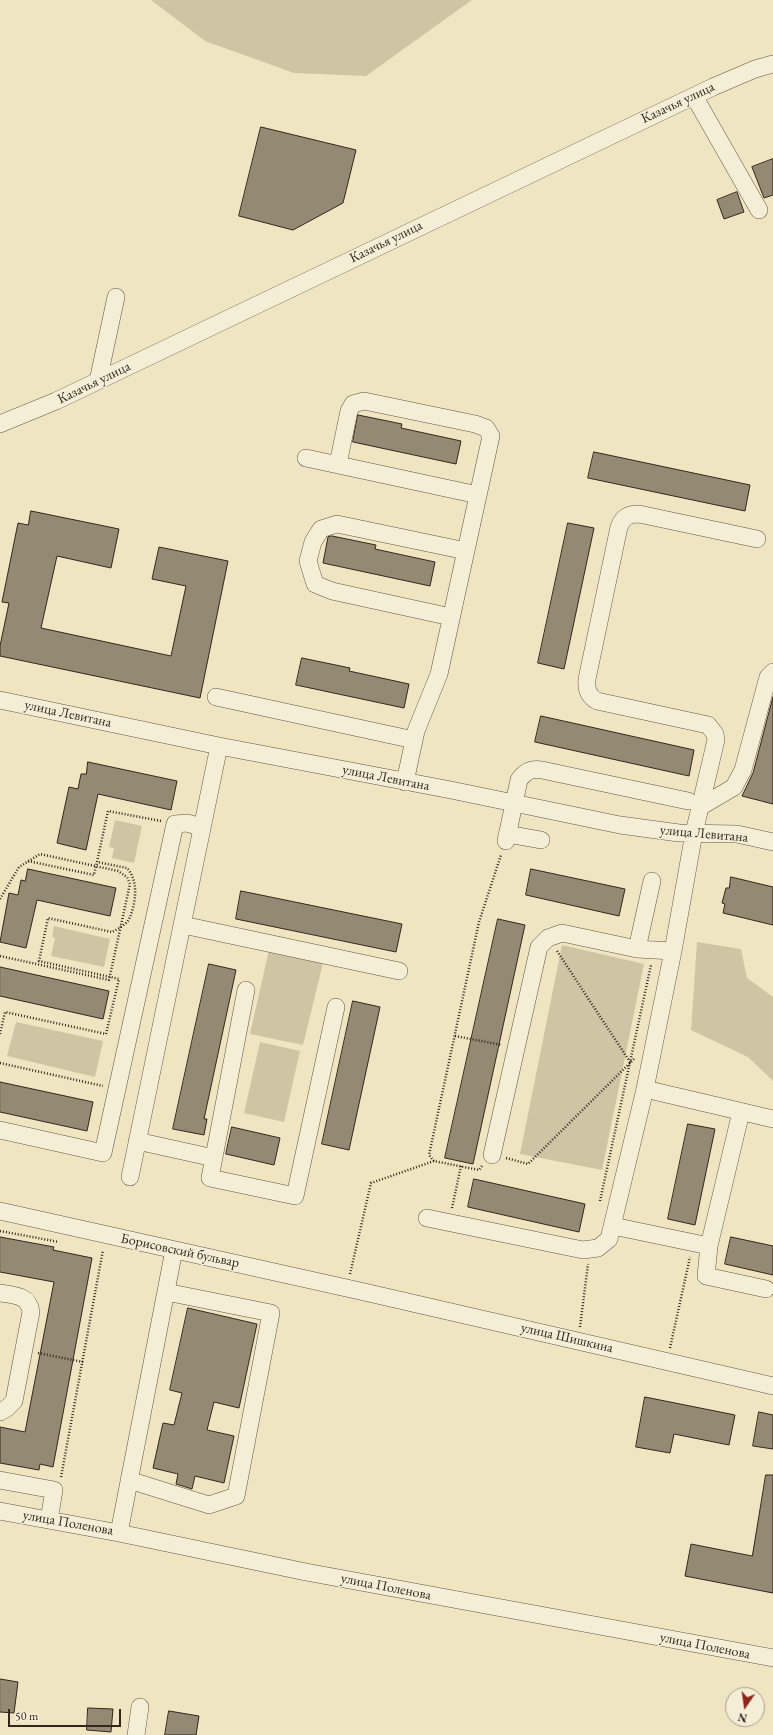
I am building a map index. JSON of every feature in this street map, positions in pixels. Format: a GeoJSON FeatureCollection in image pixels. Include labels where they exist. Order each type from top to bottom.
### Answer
{"type":"FeatureCollection","features":[{"type":"Feature","properties":{"kind":"street","name":"Казачья улица"},"geometry":{"type":"LineString","coordinates":[[0,424],[56,401],[694,96],[755,69],[773,64]]}},
{"type":"Feature","properties":{"kind":"street"},"geometry":{"type":"LineString","coordinates":[[694,96],[759,210]]}},
{"type":"Feature","properties":{"kind":"street"},"geometry":{"type":"LineString","coordinates":[[98,381],[116,297]]}},
{"type":"Feature","properties":{"kind":"street"},"geometry":{"type":"LineString","coordinates":[[338,464],[349,411],[353,404],[364,401],[475,424],[486,428],[491,436],[439,674],[414,740],[405,782]]}},
{"type":"Feature","properties":{"kind":"street"},"geometry":{"type":"LineString","coordinates":[[306,458],[478,495]]}},
{"type":"Feature","properties":{"kind":"street"},"geometry":{"type":"LineString","coordinates":[[427,1218],[590,1250],[598,1248],[609,1239],[656,1039],[694,833],[694,804],[716,740],[712,729],[701,723],[597,701],[592,698],[586,689],[619,527],[624,518],[629,514],[639,514],[757,539]]}},
{"type":"Feature","properties":{"kind":"street"},"geometry":{"type":"LineString","coordinates":[[452,617],[332,591],[315,584],[308,562],[313,542],[321,529],[337,524],[466,551]]}},
{"type":"Feature","properties":{"kind":"street"},"geometry":{"type":"LineString","coordinates":[[541,840],[506,837],[517,786],[525,772],[536,769],[694,804],[734,787],[743,770],[768,677],[773,672]]}},
{"type":"Feature","properties":{"kind":"street"},"geometry":{"type":"LineString","coordinates":[[216,697],[414,740]]}},
{"type":"Feature","properties":{"kind":"street","name":"улица Левитана"},"geometry":{"type":"LineString","coordinates":[[0,700],[219,746],[620,825],[679,833],[737,834],[773,842]]}},
{"type":"Feature","properties":{"kind":"street"},"geometry":{"type":"LineString","coordinates":[[130,1176],[183,925],[201,827],[219,746]]}},
{"type":"Feature","properties":{"kind":"street"},"geometry":{"type":"LineString","coordinates":[[0,1130],[103,1153],[175,824],[187,823],[201,827]]}},
{"type":"Feature","properties":{"kind":"street"},"geometry":{"type":"LineString","coordinates":[[637,949],[652,882]]}},
{"type":"Feature","properties":{"kind":"street"},"geometry":{"type":"LineString","coordinates":[[183,925],[399,971]]}},
{"type":"Feature","properties":{"kind":"street"},"geometry":{"type":"LineString","coordinates":[[492,1155],[538,947],[548,938],[562,933],[637,949],[673,951]]}},
{"type":"Feature","properties":{"kind":"street"},"geometry":{"type":"LineString","coordinates":[[246,990],[210,1178],[295,1196],[336,1007]]}},
{"type":"Feature","properties":{"kind":"street"},"geometry":{"type":"LineString","coordinates":[[645,1089],[773,1119]]}},
{"type":"Feature","properties":{"kind":"street"},"geometry":{"type":"LineString","coordinates":[[741,1112],[709,1246],[706,1276],[766,1289]]}},
{"type":"Feature","properties":{"kind":"street"},"geometry":{"type":"LineString","coordinates":[[138,1141],[214,1158]]}},
{"type":"Feature","properties":{"kind":"street","name":"Борисовский бульвар"},"geometry":{"type":"LineString","coordinates":[[0,1211],[354,1290]]}},
{"type":"Feature","properties":{"kind":"street"},"geometry":{"type":"LineString","coordinates":[[613,1226],[709,1246]]}},
{"type":"Feature","properties":{"kind":"street"},"geometry":{"type":"LineString","coordinates":[[119,1533],[174,1250]]}},
{"type":"Feature","properties":{"kind":"street","name":"улица Шишкина"},"geometry":{"type":"LineString","coordinates":[[354,1290],[773,1386]]}},
{"type":"Feature","properties":{"kind":"street"},"geometry":{"type":"LineString","coordinates":[[0,1292],[23,1297],[29,1303],[31,1312],[14,1401],[0,1412]]}},
{"type":"Feature","properties":{"kind":"street"},"geometry":{"type":"LineString","coordinates":[[129,1480],[209,1505],[236,1496],[271,1313],[166,1292]]}},
{"type":"Feature","properties":{"kind":"street"},"geometry":{"type":"LineString","coordinates":[[0,1480],[54,1490],[49,1520]]}},
{"type":"Feature","properties":{"kind":"street","name":"улица Поленова"},"geometry":{"type":"LineString","coordinates":[[0,1511],[119,1533],[306,1572],[773,1658]]}},
{"type":"Feature","properties":{"kind":"street"},"geometry":{"type":"LineString","coordinates":[[136,1735],[140,1707]]}},
{"type":"Feature","properties":{"kind":"path"},"geometry":{"type":"LineString","coordinates":[[28,861],[94,875],[108,811],[175,824]]}},
{"type":"Feature","properties":{"kind":"path"},"geometry":{"type":"LineString","coordinates":[[434,1161],[429,1155],[479,922],[506,837]]}},
{"type":"Feature","properties":{"kind":"path"},"geometry":{"type":"LineString","coordinates":[[0,899],[17,870],[40,854],[123,873],[129,880],[130,884],[110,977]]}},
{"type":"Feature","properties":{"kind":"path"},"geometry":{"type":"LineString","coordinates":[[38,963],[48,918],[112,932],[121,928],[129,919],[136,887],[133,876],[127,868],[97,862]]}},
{"type":"Feature","properties":{"kind":"path"},"geometry":{"type":"LineString","coordinates":[[548,938],[630,1063]]}},
{"type":"Feature","properties":{"kind":"path"},"geometry":{"type":"LineString","coordinates":[[600,1203],[654,950]]}},
{"type":"Feature","properties":{"kind":"path"},"geometry":{"type":"LineString","coordinates":[[0,956],[119,979],[106,1034],[5,1012],[0,1034]]}},
{"type":"Feature","properties":{"kind":"path"},"geometry":{"type":"LineString","coordinates":[[455,1036],[516,1048]]}},
{"type":"Feature","properties":{"kind":"path"},"geometry":{"type":"LineString","coordinates":[[354,1290],[371,1183],[434,1161],[479,1170],[492,1155],[528,1164],[656,1039]]}},
{"type":"Feature","properties":{"kind":"path"},"geometry":{"type":"LineString","coordinates":[[0,1063],[105,1086],[104,1093]]}},
{"type":"Feature","properties":{"kind":"path"},"geometry":{"type":"LineString","coordinates":[[449,1222],[461,1166]]}},
{"type":"Feature","properties":{"kind":"path"},"geometry":{"type":"LineString","coordinates":[[0,1231],[67,1244]]}},
{"type":"Feature","properties":{"kind":"path"},"geometry":{"type":"LineString","coordinates":[[54,1490],[58,1491],[104,1250],[96,1249]]}},
{"type":"Feature","properties":{"kind":"path"},"geometry":{"type":"LineString","coordinates":[[578,1341],[590,1250]]}},
{"type":"Feature","properties":{"kind":"path"},"geometry":{"type":"LineString","coordinates":[[667,1362],[687,1267]]}},
{"type":"Feature","properties":{"kind":"path"},"geometry":{"type":"LineString","coordinates":[[23,1351],[83,1362]]}},
{"type":"Feature","properties":{"kind":"shaded area"},"geometry":{"type":"Polygon","coordinates":[[[151,0],[472,0],[366,76],[294,73],[205,41],[151,0]]]}},
{"type":"Feature","properties":{"kind":"shaded area"},"geometry":{"type":"Polygon","coordinates":[[[115,820],[142,826],[134,863],[112,858],[114,848],[109,847],[115,820]]]}},
{"type":"Feature","properties":{"kind":"shaded area"},"geometry":{"type":"Polygon","coordinates":[[[54,926],[110,939],[104,967],[51,956],[55,938],[52,937],[54,926]]]}},
{"type":"Feature","properties":{"kind":"shaded area"},"geometry":{"type":"Polygon","coordinates":[[[697,942],[741,949],[747,978],[773,997],[773,1081],[748,1057],[691,1030],[697,942]]]}},
{"type":"Feature","properties":{"kind":"shaded area"},"geometry":{"type":"Polygon","coordinates":[[[562,945],[644,964],[602,1170],[520,1154],[562,945]]]}},
{"type":"Feature","properties":{"kind":"shaded area"},"geometry":{"type":"Polygon","coordinates":[[[269,950],[323,963],[303,1045],[250,1034],[269,950]]]}},
{"type":"Feature","properties":{"kind":"shaded area"},"geometry":{"type":"Polygon","coordinates":[[[16,1022],[103,1041],[95,1077],[7,1056],[16,1022]]]}},
{"type":"Feature","properties":{"kind":"shaded area"},"geometry":{"type":"Polygon","coordinates":[[[260,1042],[300,1051],[284,1122],[244,1113],[260,1042]]]}},
{"type":"Feature","properties":{"kind":"building"},"geometry":{"type":"Polygon","coordinates":[[[261,127],[356,150],[343,203],[293,230],[239,216],[261,127]]]}},
{"type":"Feature","properties":{"kind":"building"},"geometry":{"type":"Polygon","coordinates":[[[773,159],[773,195],[764,198],[752,167],[773,159]]]}},
{"type":"Feature","properties":{"kind":"building"},"geometry":{"type":"Polygon","coordinates":[[[737,192],[744,212],[724,219],[717,200],[737,192]]]}},
{"type":"Feature","properties":{"kind":"building"},"geometry":{"type":"Polygon","coordinates":[[[358,415],[402,424],[401,428],[461,441],[456,464],[353,442],[358,415]]]}},
{"type":"Feature","properties":{"kind":"building"},"geometry":{"type":"Polygon","coordinates":[[[594,452],[750,485],[745,511],[588,478],[594,452]]]}},
{"type":"Feature","properties":{"kind":"building"},"geometry":{"type":"Polygon","coordinates":[[[31,511],[119,529],[111,568],[57,556],[41,628],[171,656],[186,586],[152,579],[159,547],[228,561],[200,698],[0,656],[0,646],[9,603],[2,602],[18,523],[28,525],[31,511]]]}},
{"type":"Feature","properties":{"kind":"building"},"geometry":{"type":"Polygon","coordinates":[[[568,523],[594,528],[564,669],[538,663],[568,523]]]}},
{"type":"Feature","properties":{"kind":"building"},"geometry":{"type":"Polygon","coordinates":[[[332,536],[376,545],[375,549],[435,562],[430,586],[323,563],[328,537],[332,536]]]}},
{"type":"Feature","properties":{"kind":"building"},"geometry":{"type":"Polygon","coordinates":[[[302,658],[350,668],[349,671],[409,684],[404,708],[296,685],[302,658]]]}},
{"type":"Feature","properties":{"kind":"building"},"geometry":{"type":"Polygon","coordinates":[[[773,697],[773,804],[742,796],[753,773],[773,697]]]}},
{"type":"Feature","properties":{"kind":"building"},"geometry":{"type":"Polygon","coordinates":[[[541,716],[694,750],[689,776],[535,742],[541,716]]]}},
{"type":"Feature","properties":{"kind":"building"},"geometry":{"type":"Polygon","coordinates":[[[88,762],[177,781],[171,810],[98,794],[86,850],[57,843],[69,787],[78,789],[81,774],[86,774],[88,762]]]}},
{"type":"Feature","properties":{"kind":"building"},"geometry":{"type":"Polygon","coordinates":[[[28,869],[116,888],[110,916],[37,900],[26,948],[0,942],[9,893],[18,895],[21,880],[25,881],[28,869]]]}},
{"type":"Feature","properties":{"kind":"building"},"geometry":{"type":"Polygon","coordinates":[[[531,869],[625,889],[619,916],[526,895],[531,869]]]}},
{"type":"Feature","properties":{"kind":"building"},"geometry":{"type":"Polygon","coordinates":[[[731,877],[773,887],[773,925],[723,913],[725,904],[722,903],[726,888],[729,888],[731,877]]]}},
{"type":"Feature","properties":{"kind":"building"},"geometry":{"type":"Polygon","coordinates":[[[241,891],[402,924],[396,952],[236,919],[241,891]]]}},
{"type":"Feature","properties":{"kind":"building"},"geometry":{"type":"Polygon","coordinates":[[[498,919],[525,925],[473,1164],[445,1158],[498,919]]]}},
{"type":"Feature","properties":{"kind":"building"},"geometry":{"type":"Polygon","coordinates":[[[209,964],[236,970],[204,1119],[207,1119],[204,1135],[173,1129],[209,964]]]}},
{"type":"Feature","properties":{"kind":"building"},"geometry":{"type":"Polygon","coordinates":[[[0,967],[109,991],[103,1019],[0,996],[0,967]]]}},
{"type":"Feature","properties":{"kind":"building"},"geometry":{"type":"Polygon","coordinates":[[[353,1001],[380,1007],[349,1150],[322,1144],[353,1001]]]}},
{"type":"Feature","properties":{"kind":"building"},"geometry":{"type":"Polygon","coordinates":[[[0,1082],[93,1102],[87,1131],[0,1112],[0,1082]]]}},
{"type":"Feature","properties":{"kind":"building"},"geometry":{"type":"Polygon","coordinates":[[[688,1124],[715,1129],[695,1225],[668,1219],[688,1124]]]}},
{"type":"Feature","properties":{"kind":"building"},"geometry":{"type":"Polygon","coordinates":[[[232,1127],[280,1138],[274,1165],[226,1154],[232,1127]]]}},
{"type":"Feature","properties":{"kind":"building"},"geometry":{"type":"Polygon","coordinates":[[[474,1179],[585,1204],[579,1232],[468,1207],[474,1179]]]}},
{"type":"Feature","properties":{"kind":"building"},"geometry":{"type":"Polygon","coordinates":[[[0,1237],[54,1247],[53,1250],[92,1258],[53,1467],[40,1464],[39,1470],[0,1463],[0,1427],[25,1432],[54,1282],[0,1272],[0,1237]]]}},
{"type":"Feature","properties":{"kind":"building"},"geometry":{"type":"Polygon","coordinates":[[[731,1237],[773,1246],[773,1275],[725,1264],[731,1237]]]}},
{"type":"Feature","properties":{"kind":"building"},"geometry":{"type":"Polygon","coordinates":[[[188,1308],[257,1324],[239,1408],[214,1402],[207,1430],[234,1436],[224,1483],[195,1476],[192,1489],[176,1484],[178,1474],[153,1468],[163,1423],[174,1425],[182,1393],[170,1390],[188,1308]]]}},
{"type":"Feature","properties":{"kind":"building"},"geometry":{"type":"Polygon","coordinates":[[[645,1397],[735,1415],[729,1445],[674,1434],[670,1453],[636,1447],[645,1397]]]}},
{"type":"Feature","properties":{"kind":"building"},"geometry":{"type":"Polygon","coordinates":[[[759,1412],[773,1415],[773,1449],[753,1446],[759,1412]]]}},
{"type":"Feature","properties":{"kind":"building"},"geometry":{"type":"Polygon","coordinates":[[[766,1475],[773,1475],[773,1593],[685,1576],[691,1544],[752,1556],[766,1475]]]}},
{"type":"Feature","properties":{"kind":"building"},"geometry":{"type":"Polygon","coordinates":[[[0,1679],[18,1682],[14,1713],[0,1712],[0,1679]]]}},
{"type":"Feature","properties":{"kind":"building"},"geometry":{"type":"Polygon","coordinates":[[[88,1708],[113,1709],[111,1732],[87,1730],[88,1708]]]}},
{"type":"Feature","properties":{"kind":"building"},"geometry":{"type":"Polygon","coordinates":[[[169,1711],[199,1716],[196,1735],[165,1735],[169,1711]]]}}]}
